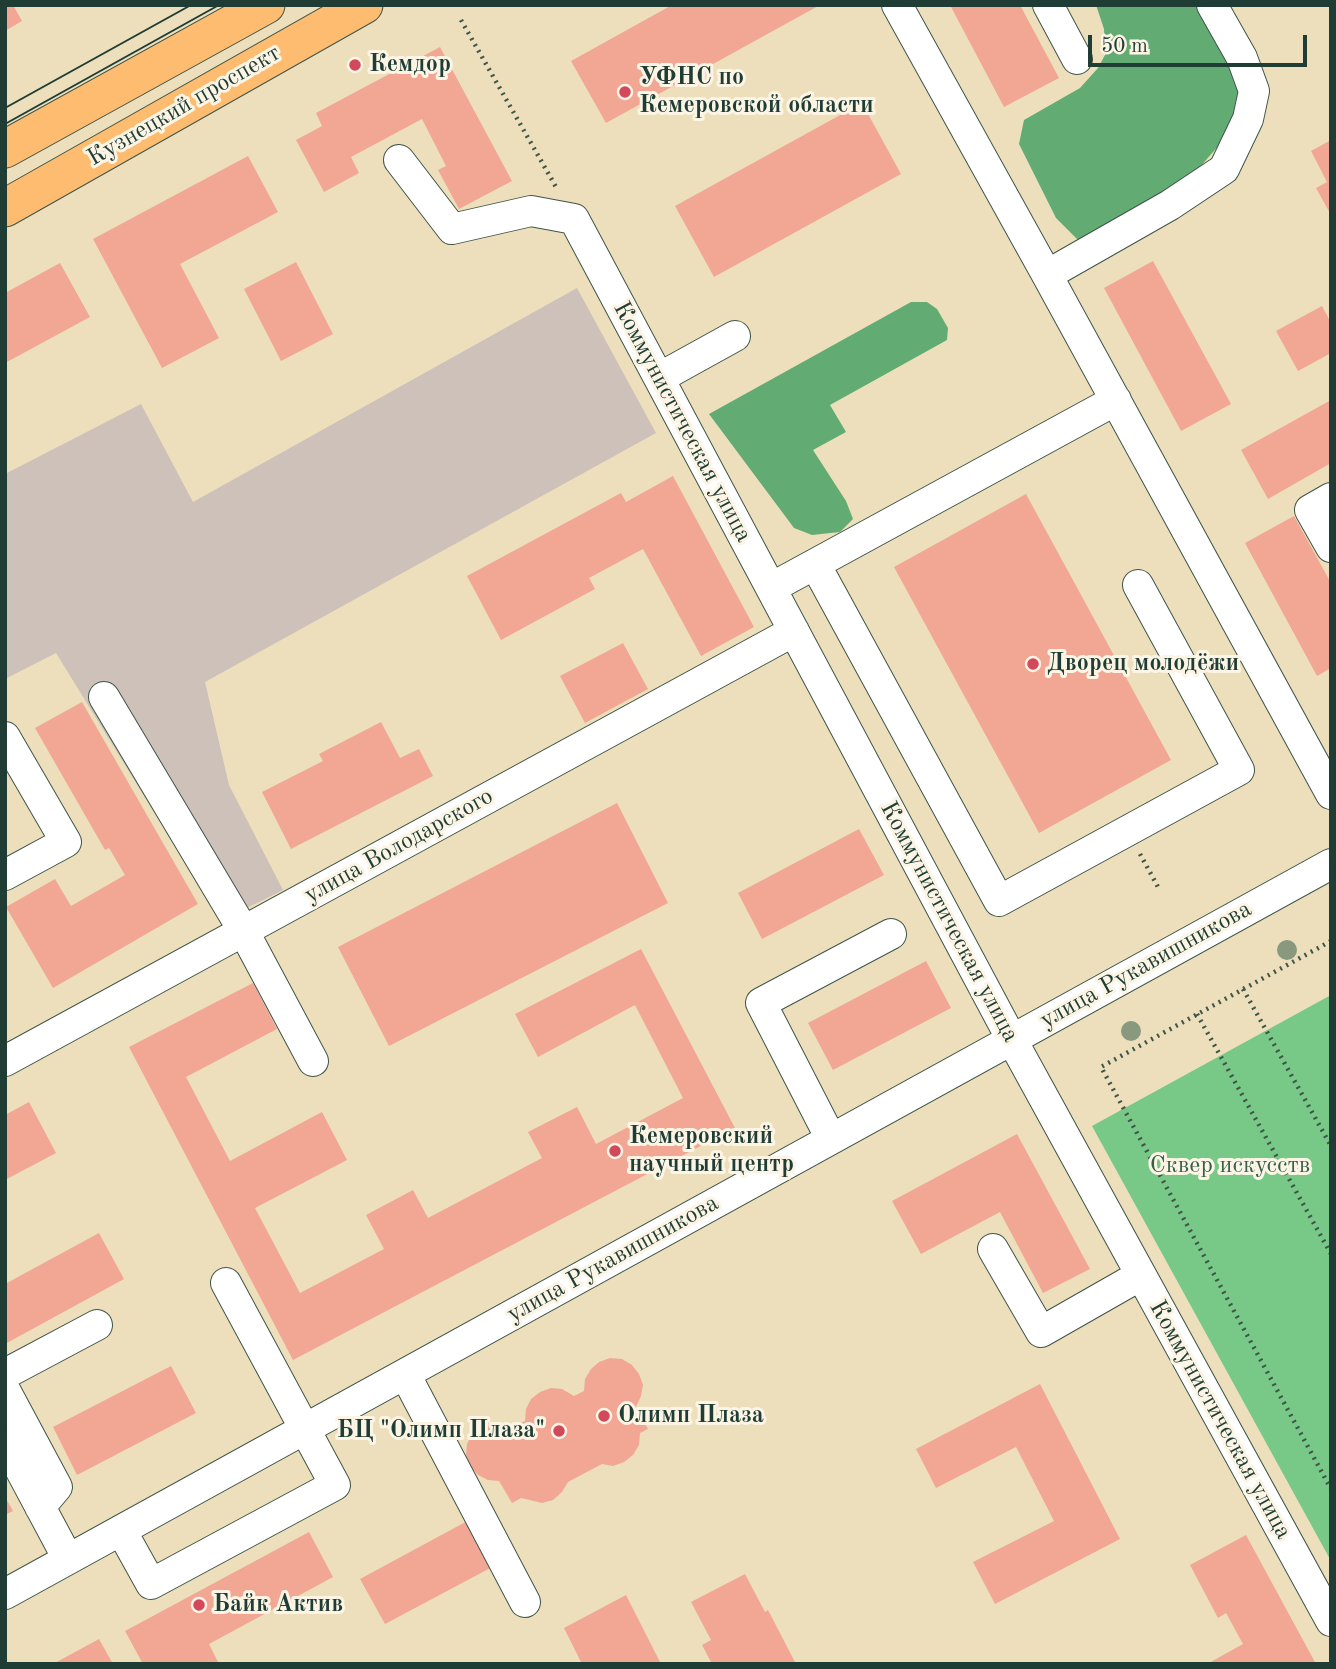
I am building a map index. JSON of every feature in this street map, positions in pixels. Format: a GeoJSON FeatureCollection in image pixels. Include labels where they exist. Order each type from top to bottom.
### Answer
{"type":"FeatureCollection","features":[{"type":"Feature","properties":{"kind":"main road","name":"Кузнецкий проспект"},"geometry":{"type":"LineString","coordinates":[[5,149],[266,5]]}},
{"type":"Feature","properties":{"kind":"main road","name":"Кузнецкий проспект"},"geometry":{"type":"LineString","coordinates":[[5,208],[325,14],[364,5]]}},
{"type":"Feature","properties":{"kind":"street"},"geometry":{"type":"LineString","coordinates":[[897,5],[1048,275],[1331,794]]}},
{"type":"Feature","properties":{"kind":"street"},"geometry":{"type":"LineString","coordinates":[[1048,5],[1077,60]]}},
{"type":"Feature","properties":{"kind":"street"},"geometry":{"type":"LineString","coordinates":[[1048,275],[1170,205],[1224,169],[1248,119],[1254,91],[1242,58],[1212,5]]}},
{"type":"Feature","properties":{"kind":"street"},"geometry":{"type":"LineString","coordinates":[[399,160],[452,229],[531,211],[574,219]]}},
{"type":"Feature","properties":{"kind":"street","name":"Коммунистическая улица"},"geometry":{"type":"LineString","coordinates":[[574,219],[1012,1040],[1331,1622]]}},
{"type":"Feature","properties":{"kind":"street"},"geometry":{"type":"LineString","coordinates":[[659,377],[735,336]]}},
{"type":"Feature","properties":{"kind":"street"},"geometry":{"type":"LineString","coordinates":[[771,588],[1116,400]]}},
{"type":"Feature","properties":{"kind":"street"},"geometry":{"type":"LineString","coordinates":[[1331,498],[1310,510],[1331,547]]}},
{"type":"Feature","properties":{"kind":"street"},"geometry":{"type":"LineString","coordinates":[[815,564],[999,901],[1239,770],[1138,585]]}},
{"type":"Feature","properties":{"kind":"street","name":"улица Володарского"},"geometry":{"type":"LineString","coordinates":[[5,1061],[794,631]]}},
{"type":"Feature","properties":{"kind":"street"},"geometry":{"type":"LineString","coordinates":[[104,697],[243,930],[313,1061]]}},
{"type":"Feature","properties":{"kind":"street"},"geometry":{"type":"LineString","coordinates":[[5,737],[66,842],[5,875]]}},
{"type":"Feature","properties":{"kind":"street","name":"улица Рукавишникова"},"geometry":{"type":"LineString","coordinates":[[5,1594],[1331,864]]}},
{"type":"Feature","properties":{"kind":"street"},"geometry":{"type":"LineString","coordinates":[[831,1139],[761,1003],[891,934]]}},
{"type":"Feature","properties":{"kind":"street"},"geometry":{"type":"LineString","coordinates":[[993,1249],[1041,1332],[1141,1275]]}},
{"type":"Feature","properties":{"kind":"street"},"geometry":{"type":"LineString","coordinates":[[121,1530],[151,1584],[335,1485],[226,1283]]}},
{"type":"Feature","properties":{"kind":"street"},"geometry":{"type":"LineString","coordinates":[[5,1374],[97,1325]]}},
{"type":"Feature","properties":{"kind":"street"},"geometry":{"type":"LineString","coordinates":[[405,1374],[525,1602]]}},
{"type":"Feature","properties":{"kind":"street"},"geometry":{"type":"LineString","coordinates":[[5,1390],[57,1487],[40,1507]]}},
{"type":"Feature","properties":{"kind":"street"},"geometry":{"type":"LineString","coordinates":[[5,1441],[68,1559]]}},
{"type":"Feature","properties":{"kind":"path"},"geometry":{"type":"LineString","coordinates":[[461,20],[574,219]]}},
{"type":"Feature","properties":{"kind":"path"},"geometry":{"type":"LineString","coordinates":[[1331,940],[1101,1067],[1331,1489]]}},
{"type":"Feature","properties":{"kind":"path"},"geometry":{"type":"LineString","coordinates":[[1243,989],[1331,1146]]}},
{"type":"Feature","properties":{"kind":"path"},"geometry":{"type":"LineString","coordinates":[[1197,1014],[1331,1254]]}},
{"type":"Feature","properties":{"kind":"shaded area"},"geometry":{"type":"Polygon","coordinates":[[[577,288],[656,433],[205,682],[229,785],[283,890],[221,921],[56,653],[5,679],[5,474],[141,404],[193,502],[577,288]]]}},
{"type":"Feature","properties":{"kind":"green space"},"geometry":{"type":"Polygon","coordinates":[[[1096,5],[1200,5],[1243,83],[1238,112],[1220,144],[1193,175],[1084,246],[1056,218],[1019,144],[1024,120],[1080,88],[1098,68],[1105,55],[1104,29],[1096,5]]]}},
{"type":"Feature","properties":{"kind":"green space"},"geometry":{"type":"Polygon","coordinates":[[[911,302],[927,302],[937,309],[948,328],[947,340],[830,405],[846,432],[813,450],[846,501],[853,519],[840,532],[812,535],[794,528],[709,414],[911,302]]]}},
{"type":"Feature","properties":{"kind":"green space","name":"Сквер искусств"},"geometry":{"type":"Polygon","coordinates":[[[1331,995],[1331,1561],[1092,1126],[1331,995]]]}},
{"type":"Feature","properties":{"kind":"building"},"geometry":{"type":"Polygon","coordinates":[[[5,5],[13,5],[22,21],[5,31],[5,5]]]}},
{"type":"Feature","properties":{"kind":"building","name":"УФНС по Кемеровской области"},"geometry":{"type":"Polygon","coordinates":[[[672,5],[820,5],[606,123],[571,61],[672,5]]]}},
{"type":"Feature","properties":{"kind":"building"},"geometry":{"type":"Polygon","coordinates":[[[950,5],[1020,5],[1059,78],[1004,107],[950,5]]]}},
{"type":"Feature","properties":{"kind":"building"},"geometry":{"type":"Polygon","coordinates":[[[440,47],[512,181],[459,209],[438,170],[446,166],[422,119],[351,157],[359,173],[324,192],[296,140],[322,126],[316,113],[440,47]]]}},
{"type":"Feature","properties":{"kind":"building"},"geometry":{"type":"Polygon","coordinates":[[[862,103],[901,174],[714,277],[675,206],[862,103]]]}},
{"type":"Feature","properties":{"kind":"building"},"geometry":{"type":"Polygon","coordinates":[[[1331,140],[1331,215],[1316,188],[1327,182],[1311,151],[1331,140]]]}},
{"type":"Feature","properties":{"kind":"building"},"geometry":{"type":"Polygon","coordinates":[[[248,156],[278,212],[180,264],[219,338],[162,368],[93,239],[248,156]]]}},
{"type":"Feature","properties":{"kind":"building"},"geometry":{"type":"Polygon","coordinates":[[[1153,261],[1231,404],[1181,431],[1104,288],[1153,261]]]}},
{"type":"Feature","properties":{"kind":"building"},"geometry":{"type":"Polygon","coordinates":[[[296,262],[333,334],[281,361],[244,289],[296,262]]]}},
{"type":"Feature","properties":{"kind":"building"},"geometry":{"type":"Polygon","coordinates":[[[60,263],[90,317],[5,363],[5,293],[60,263]]]}},
{"type":"Feature","properties":{"kind":"building"},"geometry":{"type":"Polygon","coordinates":[[[1322,306],[1331,323],[1331,353],[1298,371],[1276,331],[1322,306]]]}},
{"type":"Feature","properties":{"kind":"building"},"geometry":{"type":"Polygon","coordinates":[[[1331,400],[1331,463],[1268,499],[1241,450],[1331,400]]]}},
{"type":"Feature","properties":{"kind":"building"},"geometry":{"type":"Polygon","coordinates":[[[673,476],[754,627],[701,656],[643,549],[589,578],[595,589],[501,640],[467,576],[621,493],[626,502],[673,476]]]}},
{"type":"Feature","properties":{"kind":"building","name":"Дворец молодёжи"},"geometry":{"type":"Polygon","coordinates":[[[1026,494],[1171,760],[1039,833],[894,567],[1026,494]]]}},
{"type":"Feature","properties":{"kind":"building"},"geometry":{"type":"Polygon","coordinates":[[[1294,516],[1331,583],[1331,668],[1317,676],[1245,543],[1294,516]]]}},
{"type":"Feature","properties":{"kind":"building"},"geometry":{"type":"Polygon","coordinates":[[[623,643],[648,689],[585,723],[560,676],[623,643]]]}},
{"type":"Feature","properties":{"kind":"building"},"geometry":{"type":"Polygon","coordinates":[[[82,702],[198,904],[53,988],[6,907],[55,879],[71,906],[125,875],[109,848],[105,850],[35,728],[82,702]]]}},
{"type":"Feature","properties":{"kind":"building"},"geometry":{"type":"Polygon","coordinates":[[[381,722],[400,758],[419,749],[433,776],[291,849],[262,792],[323,761],[319,754],[381,722]]]}},
{"type":"Feature","properties":{"kind":"building"},"geometry":{"type":"Polygon","coordinates":[[[617,803],[668,903],[389,1046],[338,947],[617,803]]]}},
{"type":"Feature","properties":{"kind":"building"},"geometry":{"type":"Polygon","coordinates":[[[859,829],[884,875],[762,939],[738,893],[859,829]]]}},
{"type":"Feature","properties":{"kind":"building","name":"Кемеровский научный центр"},"geometry":{"type":"Polygon","coordinates":[[[641,949],[735,1128],[293,1360],[129,1047],[253,983],[277,1029],[186,1077],[230,1161],[322,1112],[347,1160],[255,1208],[300,1293],[384,1249],[366,1215],[413,1190],[428,1218],[542,1158],[528,1132],[577,1107],[596,1144],[683,1098],[635,1005],[538,1057],[515,1014],[641,949]]]}},
{"type":"Feature","properties":{"kind":"building"},"geometry":{"type":"Polygon","coordinates":[[[926,961],[951,1008],[833,1070],[808,1023],[926,961]]]}},
{"type":"Feature","properties":{"kind":"building"},"geometry":{"type":"Polygon","coordinates":[[[29,1102],[56,1153],[5,1180],[5,1115],[29,1102]]]}},
{"type":"Feature","properties":{"kind":"building"},"geometry":{"type":"Polygon","coordinates":[[[1017,1134],[1090,1269],[1043,1293],[1000,1212],[921,1254],[892,1201],[1017,1134]]]}},
{"type":"Feature","properties":{"kind":"building"},"geometry":{"type":"Polygon","coordinates":[[[99,1233],[124,1279],[5,1344],[5,1284],[99,1233]]]}},
{"type":"Feature","properties":{"kind":"building","name":"БЦ \"Олимп Плаза\""},"geometry":{"type":"Polygon","coordinates":[[[610,1358],[622,1359],[632,1365],[643,1385],[636,1407],[648,1429],[640,1433],[639,1445],[633,1455],[624,1462],[613,1466],[602,1464],[568,1482],[553,1500],[542,1503],[521,1498],[512,1503],[499,1481],[478,1475],[470,1466],[466,1455],[467,1444],[472,1434],[481,1426],[492,1422],[514,1426],[525,1421],[526,1409],[531,1399],[551,1388],[562,1389],[574,1396],[584,1391],[585,1379],[591,1369],[610,1358]]]}},
{"type":"Feature","properties":{"kind":"building"},"geometry":{"type":"Polygon","coordinates":[[[171,1366],[196,1413],[77,1475],[53,1427],[171,1366]]]}},
{"type":"Feature","properties":{"kind":"building"},"geometry":{"type":"Polygon","coordinates":[[[1040,1384],[1120,1539],[995,1604],[973,1562],[1054,1521],[1016,1447],[936,1488],[916,1449],[1040,1384]]]}},
{"type":"Feature","properties":{"kind":"building"},"geometry":{"type":"Polygon","coordinates":[[[5,1497],[13,1511],[5,1515],[5,1497]]]}},
{"type":"Feature","properties":{"kind":"building"},"geometry":{"type":"Polygon","coordinates":[[[471,1519],[496,1565],[385,1624],[360,1579],[471,1519]]]}},
{"type":"Feature","properties":{"kind":"building"},"geometry":{"type":"Polygon","coordinates":[[[309,1532],[333,1577],[209,1644],[219,1664],[143,1664],[125,1631],[309,1532]]]}},
{"type":"Feature","properties":{"kind":"building"},"geometry":{"type":"Polygon","coordinates":[[[1246,1535],[1316,1664],[1207,1664],[1243,1644],[1226,1613],[1218,1618],[1190,1565],[1246,1535]]]}},
{"type":"Feature","properties":{"kind":"building"},"geometry":{"type":"Polygon","coordinates":[[[745,1574],[765,1612],[768,1610],[796,1664],[712,1664],[702,1645],[711,1640],[691,1602],[745,1574]]]}},
{"type":"Feature","properties":{"kind":"building"},"geometry":{"type":"Polygon","coordinates":[[[626,1595],[661,1664],[582,1664],[564,1628],[626,1595]]]}},
{"type":"Feature","properties":{"kind":"building"},"geometry":{"type":"Polygon","coordinates":[[[99,1639],[113,1664],[53,1664],[99,1639]]]}},
{"type":"Feature","properties":{"kind":"tram line"},"geometry":{"type":"LineString","coordinates":[[5,108],[191,5]]}},
{"type":"Feature","properties":{"kind":"tram line"},"geometry":{"type":"LineString","coordinates":[[5,124],[219,5]]}},
{"type":"Feature","properties":{"kind":"place","name":"Кемдор"},"geometry":{"type":"Point","coordinates":[355,65]}},
{"type":"Feature","properties":{"kind":"place","name":"УФНС по Кемеровской области"},"geometry":{"type":"Point","coordinates":[625,92]}},
{"type":"Feature","properties":{"kind":"place","name":"Дворец молодёжи"},"geometry":{"type":"Point","coordinates":[1033,664]}},
{"type":"Feature","properties":{"kind":"place","name":"Кемеровский научный центр"},"geometry":{"type":"Point","coordinates":[615,1151]}},
{"type":"Feature","properties":{"kind":"place","name":"Олимп Плаза"},"geometry":{"type":"Point","coordinates":[604,1416]}},
{"type":"Feature","properties":{"kind":"place","name":"БЦ \"Олимп Плаза\""},"geometry":{"type":"Point","coordinates":[559,1431]}},
{"type":"Feature","properties":{"kind":"place","name":"Байк Актив"},"geometry":{"type":"Point","coordinates":[199,1605]}}]}
